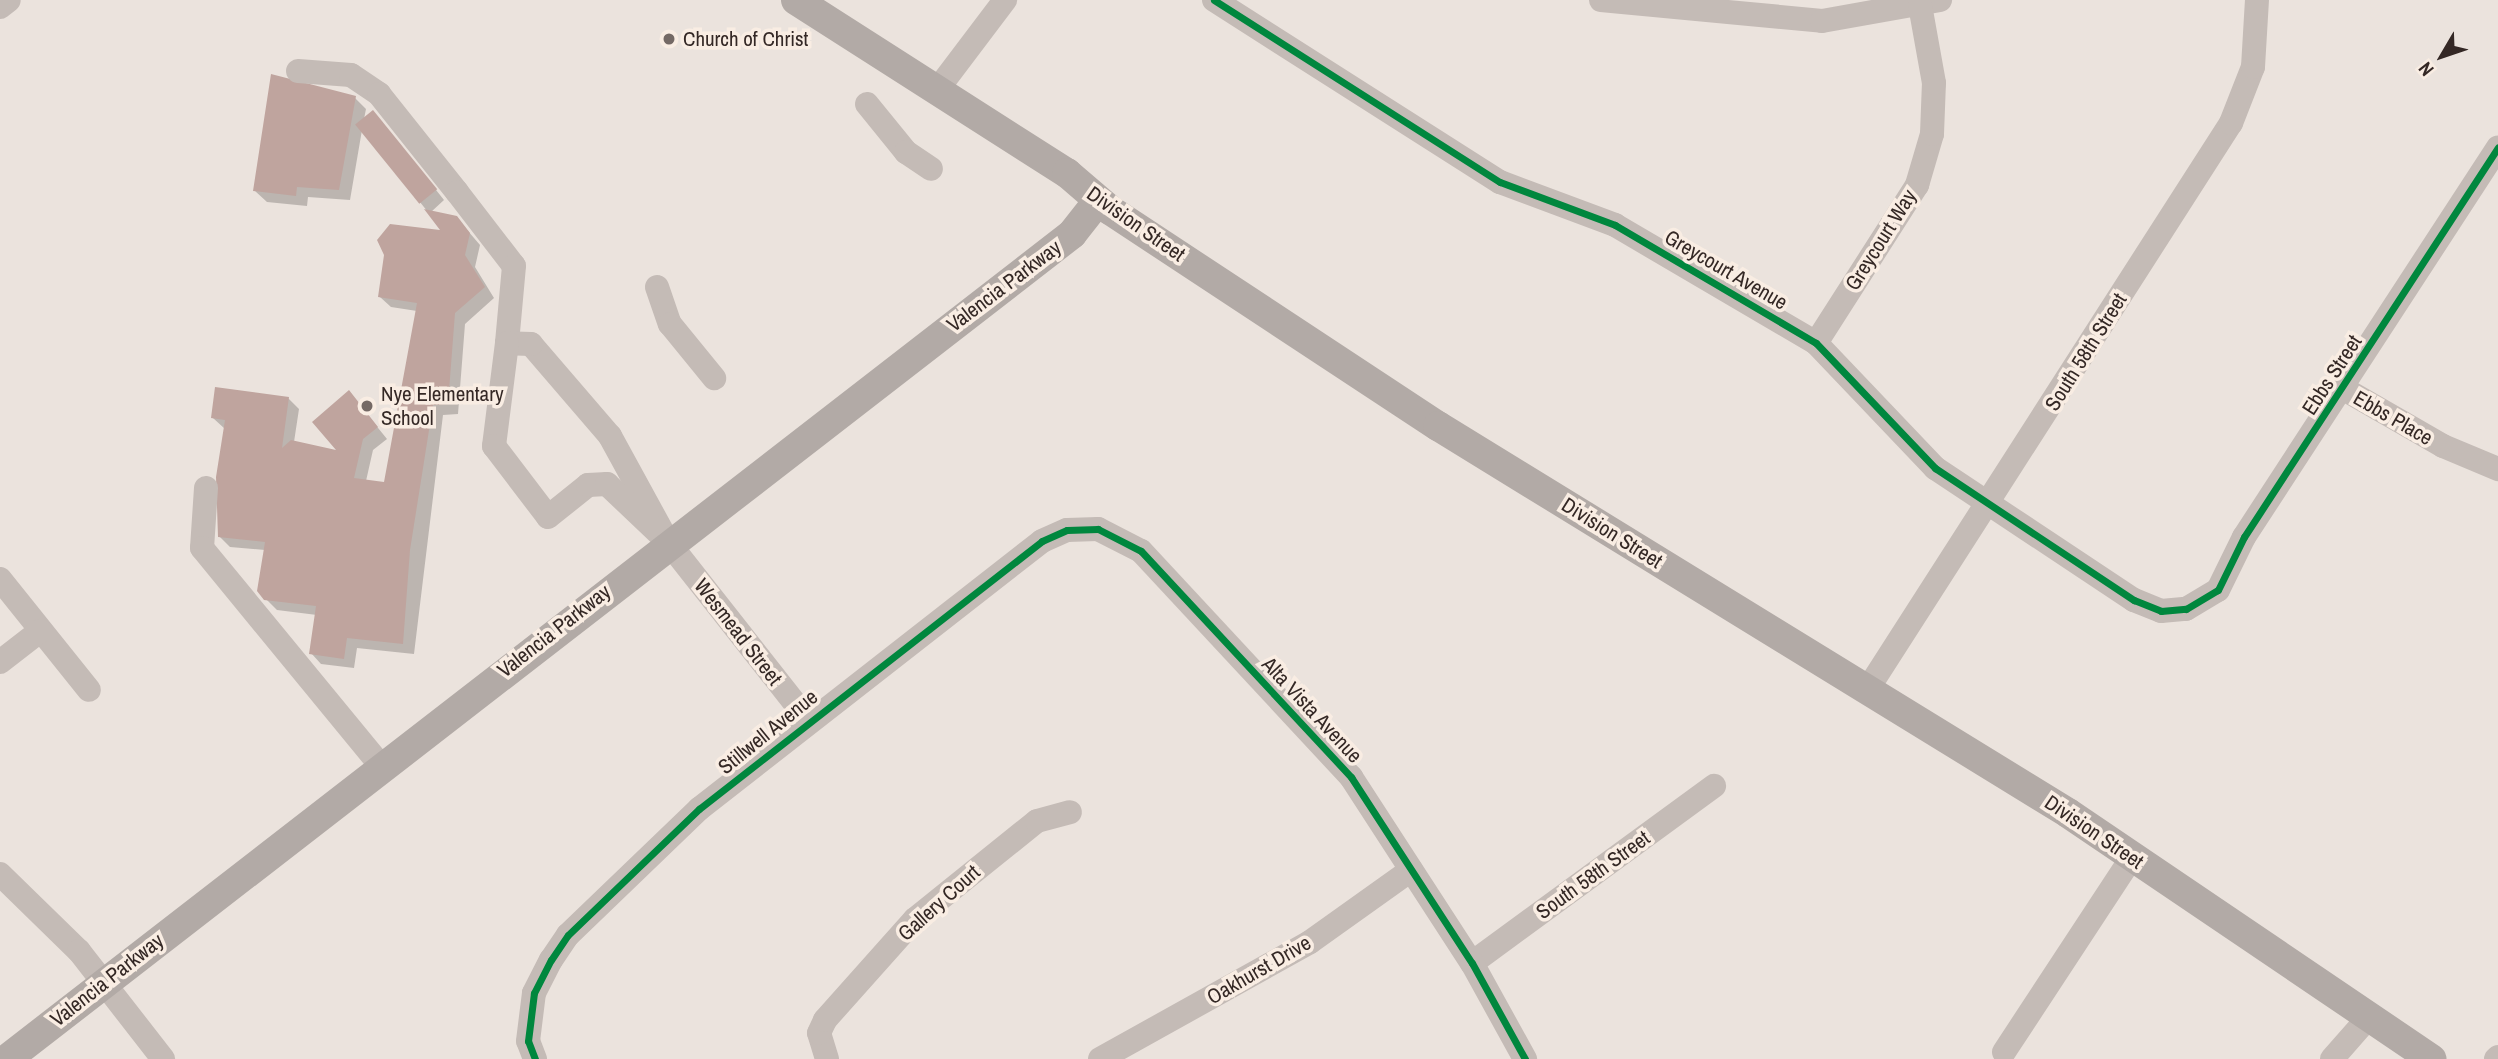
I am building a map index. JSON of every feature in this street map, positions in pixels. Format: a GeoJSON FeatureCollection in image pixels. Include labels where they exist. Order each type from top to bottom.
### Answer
{"type":"FeatureCollection","features":[{"type":"Feature","properties":{"kind":"main road","name":"Division Street"},"geometry":{"type":"LineString","coordinates":[[796,0],[1067,173],[1098,201],[1438,426],[1869,687],[2132,857],[2432,1059]]}},
{"type":"Feature","properties":{"kind":"main road","name":"Valencia Parkway"},"geometry":{"type":"LineString","coordinates":[[6,1059],[668,542],[1073,234],[1098,201]]}},
{"type":"Feature","properties":{"kind":"street"},"geometry":{"type":"LineString","coordinates":[[0,8],[9,0]]}},
{"type":"Feature","properties":{"kind":"street"},"geometry":{"type":"LineString","coordinates":[[937,90],[1005,0]]}},
{"type":"Feature","properties":{"kind":"street","name":"Greycourt Avenue"},"geometry":{"type":"LineString","coordinates":[[1214,0],[1500,181],[1615,225],[1815,342],[1935,468],[2134,600],[2161,611],[2186,609]]}},
{"type":"Feature","properties":{"kind":"street"},"geometry":{"type":"LineString","coordinates":[[1601,0],[1822,21],[1930,3]]}},
{"type":"Feature","properties":{"kind":"street","name":"South 58th Street"},"geometry":{"type":"LineString","coordinates":[[1869,687],[1990,504],[2231,123],[2253,68],[2257,0]]}},
{"type":"Feature","properties":{"kind":"street","name":"Greycourt Way"},"geometry":{"type":"LineString","coordinates":[[1815,342],[1917,185],[1932,134],[1934,83],[1930,3]]}},
{"type":"Feature","properties":{"kind":"street"},"geometry":{"type":"LineString","coordinates":[[298,71],[351,75],[379,94],[514,266],[508,343],[494,446],[548,517],[588,485],[607,484],[668,542]]}},
{"type":"Feature","properties":{"kind":"street"},"geometry":{"type":"LineString","coordinates":[[867,104],[906,152],[931,169]]}},
{"type":"Feature","properties":{"kind":"street","name":"Ebbs Street"},"geometry":{"type":"LineString","coordinates":[[2186,609],[2218,590],[2244,537],[2344,389],[2498,148]]}},
{"type":"Feature","properties":{"kind":"street"},"geometry":{"type":"LineString","coordinates":[[657,287],[670,324],[714,378]]}},
{"type":"Feature","properties":{"kind":"street"},"geometry":{"type":"LineString","coordinates":[[508,343],[531,344],[610,436],[668,542]]}},
{"type":"Feature","properties":{"kind":"street","name":"Ebbs Place"},"geometry":{"type":"LineString","coordinates":[[2344,389],[2443,446],[2498,469]]}},
{"type":"Feature","properties":{"kind":"street"},"geometry":{"type":"LineString","coordinates":[[206,488],[202,548],[382,767]]}},
{"type":"Feature","properties":{"kind":"street","name":"Stillwell Avenue"},"geometry":{"type":"LineString","coordinates":[[535,1059],[529,1032],[534,993],[568,936],[699,809],[1042,541],[1067,530],[1098,529]]}},
{"type":"Feature","properties":{"kind":"street","name":"Alta Vista Avenue"},"geometry":{"type":"LineString","coordinates":[[1098,529],[1141,551],[1343,769],[1472,963],[1525,1059]]}},
{"type":"Feature","properties":{"kind":"street","name":"Wesmead Street"},"geometry":{"type":"LineString","coordinates":[[668,542],[809,721]]}},
{"type":"Feature","properties":{"kind":"street"},"geometry":{"type":"LineString","coordinates":[[0,579],[89,690]]}},
{"type":"Feature","properties":{"kind":"street"},"geometry":{"type":"LineString","coordinates":[[0,662],[40,631]]}},
{"type":"Feature","properties":{"kind":"street","name":"South 58th Street"},"geometry":{"type":"LineString","coordinates":[[1472,963],[1714,786]]}},
{"type":"Feature","properties":{"kind":"street","name":"Gallery Court"},"geometry":{"type":"LineString","coordinates":[[827,1059],[819,1033],[825,1020],[915,919],[1037,821],[1070,812]]}},
{"type":"Feature","properties":{"kind":"street"},"geometry":{"type":"LineString","coordinates":[[2004,1052],[2132,857]]}},
{"type":"Feature","properties":{"kind":"street","name":"Oakhurst Drive"},"geometry":{"type":"LineString","coordinates":[[1100,1059],[1310,942],[1410,870]]}},
{"type":"Feature","properties":{"kind":"street"},"geometry":{"type":"LineString","coordinates":[[0,874],[105,982],[163,1059]]}},
{"type":"Feature","properties":{"kind":"street"},"geometry":{"type":"LineString","coordinates":[[2332,1059],[2368,1018]]}},
{"type":"Feature","properties":{"kind":"building"},"geometry":{"type":"Polygon","coordinates":[[[271,74],[356,96],[339,190],[297,187],[296,196],[253,191],[271,74]]]}},
{"type":"Feature","properties":{"kind":"building"},"geometry":{"type":"Polygon","coordinates":[[[373,110],[437,189],[419,204],[355,124],[373,110]]]}},
{"type":"Feature","properties":{"kind":"building"},"geometry":{"type":"Polygon","coordinates":[[[424,209],[457,216],[470,233],[465,255],[485,287],[455,313],[448,404],[433,405],[410,550],[403,644],[347,638],[344,659],[309,654],[316,606],[264,600],[257,591],[265,542],[218,537],[216,477],[225,420],[211,418],[215,387],[289,397],[282,448],[291,440],[336,450],[312,422],[349,390],[378,427],[363,439],[354,478],[384,482],[417,303],[378,297],[384,255],[377,240],[390,224],[440,230],[424,209]]]}},
{"type":"Feature","properties":{"kind":"cycle path"},"geometry":{"type":"LineString","coordinates":[[1214,0],[1500,182],[1615,225],[1816,343],[1935,468],[2134,600],[2161,611],[2186,609],[2218,590],[2244,537],[2498,148]]}},
{"type":"Feature","properties":{"kind":"cycle path"},"geometry":{"type":"LineString","coordinates":[[535,1059],[528,1041],[534,993],[551,960],[568,935],[699,809],[1042,541],[1067,530],[1098,529],[1141,551],[1351,777],[1472,963],[1525,1059]]}},
{"type":"Feature","properties":{"kind":"place","name":"Church of Christ"},"geometry":{"type":"Point","coordinates":[669,39]}},
{"type":"Feature","properties":{"kind":"place","name":"Nye Elementary School"},"geometry":{"type":"Point","coordinates":[367,406]}}]}
